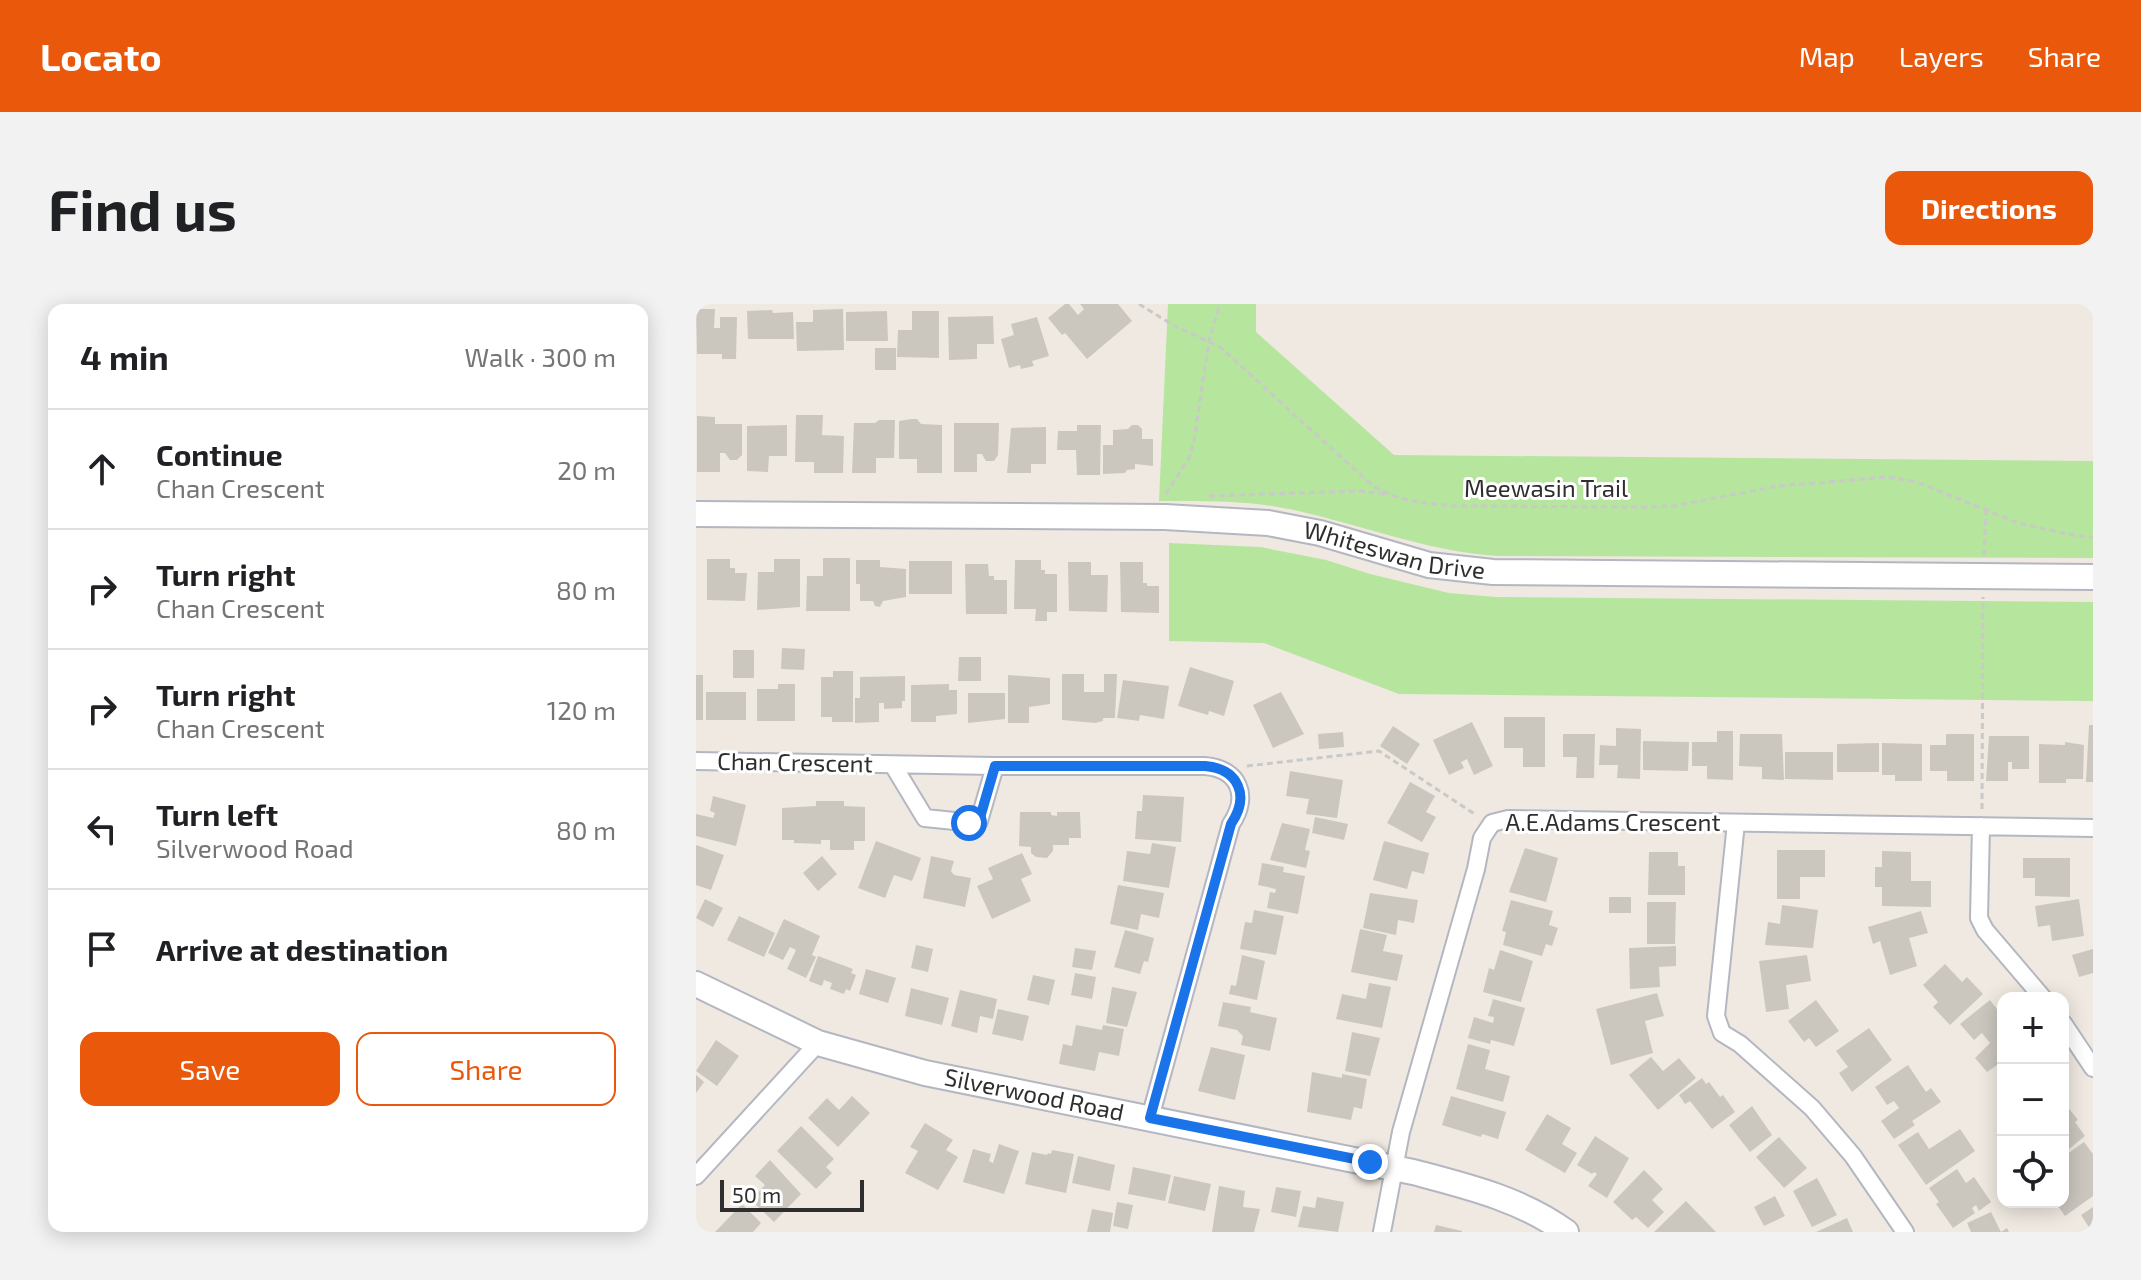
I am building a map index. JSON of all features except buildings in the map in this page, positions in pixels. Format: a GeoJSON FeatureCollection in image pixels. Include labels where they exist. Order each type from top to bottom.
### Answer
{"type":"FeatureCollection","features":[{"type":"Feature","properties":{"kind":"street","name":"Whiteswan Drive"},"geometry":{"type":"LineString","coordinates":[[696,514],[1165,517],[1255,522],[1320,533],[1429,565],[1493,572],[2093,577]]}},
{"type":"Feature","properties":{"kind":"street","name":"Chan Crescent"},"geometry":{"type":"LineString","coordinates":[[696,761],[1205,766],[1224,771],[1238,787],[1241,803],[1239,814],[1231,824],[1150,1118]]}},
{"type":"Feature","properties":{"kind":"street","name":"Chan Crescent"},"geometry":{"type":"LineString","coordinates":[[893,765],[925,818],[974,823],[979,821],[995,766]]}},
{"type":"Feature","properties":{"kind":"street","name":"A.E.Adams Crescent"},"geometry":{"type":"LineString","coordinates":[[1393,1167],[1486,829],[1499,820],[2093,828]]}},
{"type":"Feature","properties":{"kind":"street"},"geometry":{"type":"LineString","coordinates":[[1736,823],[1716,1016],[1722,1033],[1751,1054],[1812,1108],[1853,1156],[1905,1232]]}},
{"type":"Feature","properties":{"kind":"street"},"geometry":{"type":"LineString","coordinates":[[1981,826],[1979,918],[1985,930],[2038,992]]}},
{"type":"Feature","properties":{"kind":"street","name":"Silverwood Road"},"geometry":{"type":"LineString","coordinates":[[696,984],[818,1043],[925,1073],[1393,1167],[1503,1199],[1566,1232]]}},
{"type":"Feature","properties":{"kind":"street"},"geometry":{"type":"LineString","coordinates":[[2069,1032],[2093,1068]]}},
{"type":"Feature","properties":{"kind":"street"},"geometry":{"type":"LineString","coordinates":[[696,1176],[818,1043]]}},
{"type":"Feature","properties":{"kind":"street"},"geometry":{"type":"LineString","coordinates":[[1382,1232],[1393,1167]]}},
{"type":"Feature","properties":{"kind":"path","name":"Meewasin Trail"},"geometry":{"type":"LineString","coordinates":[[1139,304],[1228,354],[1376,488],[1417,502],[1453,506],[1673,506],[1778,486],[1888,477],[1917,482],[1986,511],[2043,530],[2093,537]]}},
{"type":"Feature","properties":{"kind":"path"},"geometry":{"type":"LineString","coordinates":[[1165,496],[1190,456],[1209,341],[1220,304]]}},
{"type":"Feature","properties":{"kind":"path"},"geometry":{"type":"LineString","coordinates":[[1209,496],[1358,491],[1391,495]]}},
{"type":"Feature","properties":{"kind":"path"},"geometry":{"type":"LineString","coordinates":[[1983,562],[1986,511]]}},
{"type":"Feature","properties":{"kind":"path"},"geometry":{"type":"LineString","coordinates":[[1982,807],[1983,589]]}},
{"type":"Feature","properties":{"kind":"path"},"geometry":{"type":"LineString","coordinates":[[1258,763],[1379,751],[1465,809]]}},
{"type":"Feature","properties":{"kind":"green space"},"geometry":{"type":"Polygon","coordinates":[[[1168,304],[1256,304],[1256,332],[1394,455],[2093,461],[2093,558],[1497,556],[1445,549],[1260,504],[1159,501],[1168,304]]]}},
{"type":"Feature","properties":{"kind":"green space"},"geometry":{"type":"Polygon","coordinates":[[[1169,543],[1260,547],[1326,560],[1449,593],[1496,597],[2093,602],[2093,701],[1399,694],[1264,643],[1169,641],[1169,543]]]}},
{"type":"Feature","properties":{"kind":"route"},"geometry":{"type":"LineString","coordinates":[[969,823],[979,821],[995,766],[1205,766],[1215,767],[1230,775],[1241,795],[1239,814],[1231,824],[1150,1118],[1370,1162]]}}]}
